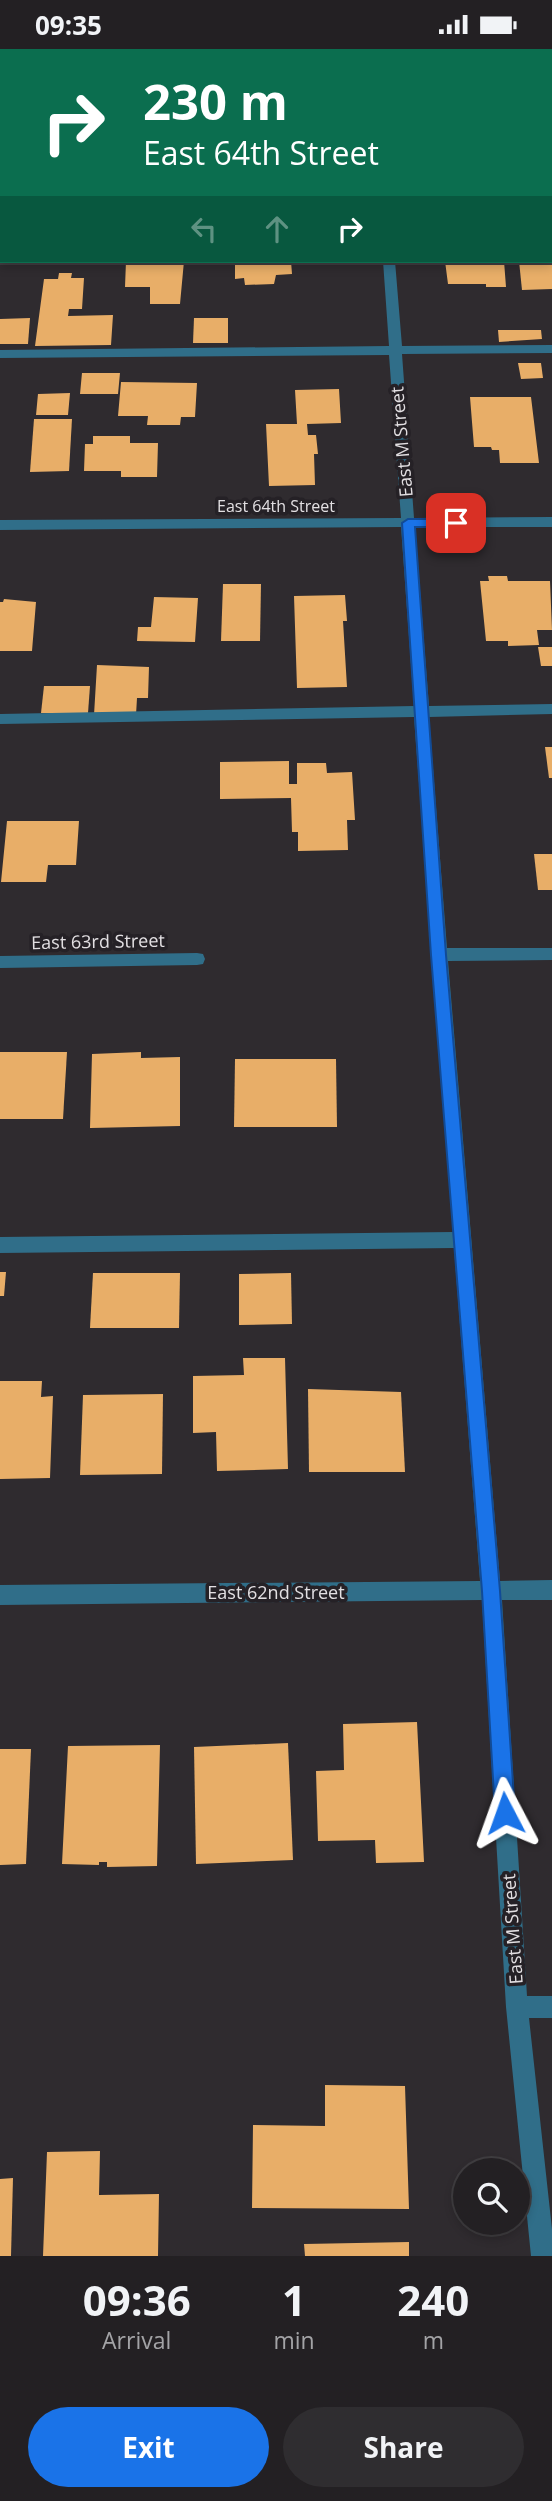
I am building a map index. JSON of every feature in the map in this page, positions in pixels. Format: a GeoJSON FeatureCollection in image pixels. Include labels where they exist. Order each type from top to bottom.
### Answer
{"type":"FeatureCollection","features":[{"type":"Feature","properties":{"kind":"street","name":"East M Street"},"geometry":{"type":"LineString","coordinates":[[389,263],[393,349],[439,955],[491,1591],[517,2007],[543,2256]]}},
{"type":"Feature","properties":{"kind":"street"},"geometry":{"type":"LineString","coordinates":[[0,354],[552,349]]}},
{"type":"Feature","properties":{"kind":"street","name":"East 64th Street"},"geometry":{"type":"LineString","coordinates":[[0,525],[552,522]]}},
{"type":"Feature","properties":{"kind":"street"},"geometry":{"type":"LineString","coordinates":[[0,719],[421,709],[552,709]]}},
{"type":"Feature","properties":{"kind":"street"},"geometry":{"type":"LineString","coordinates":[[439,955],[552,954]]}},
{"type":"Feature","properties":{"kind":"street","name":"East 63rd Street"},"geometry":{"type":"LineString","coordinates":[[0,962],[197,959]]}},
{"type":"Feature","properties":{"kind":"street"},"geometry":{"type":"LineString","coordinates":[[0,1245],[462,1240]]}},
{"type":"Feature","properties":{"kind":"street","name":"East 62nd Street"},"geometry":{"type":"LineString","coordinates":[[0,1595],[552,1590]]}},
{"type":"Feature","properties":{"kind":"street"},"geometry":{"type":"LineString","coordinates":[[517,2007],[552,2007]]}},
{"type":"Feature","properties":{"kind":"building"},"geometry":{"type":"Polygon","coordinates":[[[126,263],[184,263],[180,304],[150,304],[150,287],[125,287],[126,263]]]}},
{"type":"Feature","properties":{"kind":"building"},"geometry":{"type":"Polygon","coordinates":[[[235,263],[291,263],[292,274],[276,275],[274,284],[245,285],[244,278],[235,279],[235,263]]]}},
{"type":"Feature","properties":{"kind":"building"},"geometry":{"type":"Polygon","coordinates":[[[445,263],[504,263],[506,287],[448,284],[445,263]]]}},
{"type":"Feature","properties":{"kind":"building"},"geometry":{"type":"Polygon","coordinates":[[[519,263],[552,263],[552,289],[522,290],[519,263]]]}},
{"type":"Feature","properties":{"kind":"building"},"geometry":{"type":"Polygon","coordinates":[[[59,273],[72,273],[71,278],[84,278],[82,309],[69,309],[68,316],[113,315],[111,345],[35,346],[44,279],[58,279],[59,273]]]}},
{"type":"Feature","properties":{"kind":"building"},"geometry":{"type":"Polygon","coordinates":[[[30,318],[28,344],[0,344],[0,319],[30,318]]]}},
{"type":"Feature","properties":{"kind":"building"},"geometry":{"type":"Polygon","coordinates":[[[194,318],[228,318],[228,343],[193,343],[194,318]]]}},
{"type":"Feature","properties":{"kind":"building"},"geometry":{"type":"Polygon","coordinates":[[[498,330],[541,330],[542,339],[499,342],[498,330]]]}},
{"type":"Feature","properties":{"kind":"building"},"geometry":{"type":"Polygon","coordinates":[[[518,363],[541,363],[543,378],[521,379],[518,363]]]}},
{"type":"Feature","properties":{"kind":"building"},"geometry":{"type":"Polygon","coordinates":[[[82,373],[120,373],[118,394],[80,394],[82,373]]]}},
{"type":"Feature","properties":{"kind":"building"},"geometry":{"type":"Polygon","coordinates":[[[121,382],[197,383],[195,417],[181,417],[180,425],[147,425],[148,416],[118,416],[121,382]]]}},
{"type":"Feature","properties":{"kind":"building"},"geometry":{"type":"Polygon","coordinates":[[[339,389],[341,423],[307,424],[308,435],[316,435],[318,454],[314,454],[315,485],[269,486],[266,424],[297,424],[295,390],[339,389]]]}},
{"type":"Feature","properties":{"kind":"building"},"geometry":{"type":"Polygon","coordinates":[[[70,393],[68,415],[36,415],[38,394],[70,393]]]}},
{"type":"Feature","properties":{"kind":"building"},"geometry":{"type":"Polygon","coordinates":[[[470,397],[531,397],[539,463],[500,463],[499,450],[474,447],[470,397]]]}},
{"type":"Feature","properties":{"kind":"building"},"geometry":{"type":"Polygon","coordinates":[[[34,419],[72,419],[69,471],[30,472],[34,419]]]}},
{"type":"Feature","properties":{"kind":"building"},"geometry":{"type":"Polygon","coordinates":[[[93,436],[130,436],[130,443],[158,443],[157,477],[121,477],[121,471],[84,471],[85,444],[93,444],[93,436]]]}},
{"type":"Feature","properties":{"kind":"building"},"geometry":{"type":"Polygon","coordinates":[[[488,576],[507,576],[508,581],[550,581],[552,630],[537,630],[539,645],[508,646],[508,641],[486,641],[480,581],[489,581],[488,576]]]}},
{"type":"Feature","properties":{"kind":"building"},"geometry":{"type":"Polygon","coordinates":[[[223,584],[261,584],[260,641],[221,641],[223,584]]]}},
{"type":"Feature","properties":{"kind":"building"},"geometry":{"type":"Polygon","coordinates":[[[345,595],[347,621],[343,621],[347,687],[297,688],[294,596],[345,595]]]}},
{"type":"Feature","properties":{"kind":"building"},"geometry":{"type":"Polygon","coordinates":[[[154,597],[198,598],[195,642],[137,641],[138,627],[151,627],[154,597]]]}},
{"type":"Feature","properties":{"kind":"building"},"geometry":{"type":"Polygon","coordinates":[[[4,599],[36,602],[32,651],[0,651],[0,602],[4,599]]]}},
{"type":"Feature","properties":{"kind":"building"},"geometry":{"type":"Polygon","coordinates":[[[538,647],[552,647],[552,666],[541,666],[538,647]]]}},
{"type":"Feature","properties":{"kind":"building"},"geometry":{"type":"Polygon","coordinates":[[[97,665],[149,667],[148,698],[137,698],[136,715],[94,715],[97,665]]]}},
{"type":"Feature","properties":{"kind":"building"},"geometry":{"type":"Polygon","coordinates":[[[44,686],[90,686],[88,713],[41,713],[44,686]]]}},
{"type":"Feature","properties":{"kind":"building"},"geometry":{"type":"Polygon","coordinates":[[[545,747],[552,747],[552,778],[549,778],[545,747]]]}},
{"type":"Feature","properties":{"kind":"building"},"geometry":{"type":"Polygon","coordinates":[[[289,761],[289,784],[297,784],[297,763],[326,763],[327,773],[352,772],[355,820],[347,820],[348,850],[298,851],[298,832],[292,832],[291,798],[220,799],[220,762],[289,761]]]}},
{"type":"Feature","properties":{"kind":"building"},"geometry":{"type":"Polygon","coordinates":[[[7,821],[79,821],[76,865],[48,865],[46,882],[1,882],[7,821]]]}},
{"type":"Feature","properties":{"kind":"building"},"geometry":{"type":"Polygon","coordinates":[[[534,854],[552,854],[552,890],[538,890],[534,854]]]}},
{"type":"Feature","properties":{"kind":"building"},"geometry":{"type":"Polygon","coordinates":[[[0,1052],[67,1052],[63,1119],[0,1119],[0,1052]]]}},
{"type":"Feature","properties":{"kind":"building"},"geometry":{"type":"Polygon","coordinates":[[[141,1052],[141,1058],[180,1057],[180,1126],[90,1128],[92,1054],[141,1052]]]}},
{"type":"Feature","properties":{"kind":"building"},"geometry":{"type":"Polygon","coordinates":[[[235,1059],[336,1059],[337,1127],[234,1127],[235,1059]]]}},
{"type":"Feature","properties":{"kind":"building"},"geometry":{"type":"Polygon","coordinates":[[[0,1272],[6,1272],[4,1296],[0,1296],[0,1272]]]}},
{"type":"Feature","properties":{"kind":"building"},"geometry":{"type":"Polygon","coordinates":[[[93,1273],[180,1273],[179,1328],[90,1328],[93,1273]]]}},
{"type":"Feature","properties":{"kind":"building"},"geometry":{"type":"Polygon","coordinates":[[[291,1273],[292,1324],[239,1325],[239,1274],[291,1273]]]}},
{"type":"Feature","properties":{"kind":"building"},"geometry":{"type":"Polygon","coordinates":[[[243,1358],[285,1358],[288,1469],[217,1471],[216,1432],[193,1433],[193,1376],[244,1375],[243,1358]]]}},
{"type":"Feature","properties":{"kind":"building"},"geometry":{"type":"Polygon","coordinates":[[[0,1381],[42,1381],[41,1397],[53,1396],[50,1478],[0,1479],[0,1381]]]}},
{"type":"Feature","properties":{"kind":"building"},"geometry":{"type":"Polygon","coordinates":[[[308,1389],[401,1392],[405,1472],[309,1472],[308,1389]]]}},
{"type":"Feature","properties":{"kind":"building"},"geometry":{"type":"Polygon","coordinates":[[[163,1394],[162,1474],[80,1475],[83,1395],[163,1394]]]}},
{"type":"Feature","properties":{"kind":"building"},"geometry":{"type":"Polygon","coordinates":[[[417,1722],[424,1862],[376,1863],[375,1840],[318,1841],[316,1771],[344,1770],[343,1724],[417,1722]]]}},
{"type":"Feature","properties":{"kind":"building"},"geometry":{"type":"Polygon","coordinates":[[[288,1743],[293,1860],[196,1864],[194,1747],[288,1743]]]}},
{"type":"Feature","properties":{"kind":"building"},"geometry":{"type":"Polygon","coordinates":[[[160,1745],[157,1866],[107,1867],[107,1862],[99,1862],[99,1865],[62,1864],[68,1746],[160,1745]]]}},
{"type":"Feature","properties":{"kind":"building"},"geometry":{"type":"Polygon","coordinates":[[[0,1749],[31,1749],[26,1864],[0,1865],[0,1749]]]}},
{"type":"Feature","properties":{"kind":"building"},"geometry":{"type":"Polygon","coordinates":[[[325,2085],[405,2086],[409,2209],[252,2208],[253,2125],[325,2126],[325,2085]]]}},
{"type":"Feature","properties":{"kind":"building"},"geometry":{"type":"Polygon","coordinates":[[[100,2151],[99,2195],[159,2194],[158,2256],[43,2256],[47,2152],[100,2151]]]}},
{"type":"Feature","properties":{"kind":"building"},"geometry":{"type":"Polygon","coordinates":[[[13,2178],[11,2256],[0,2256],[0,2179],[13,2178]]]}},
{"type":"Feature","properties":{"kind":"building"},"geometry":{"type":"Polygon","coordinates":[[[409,2242],[409,2256],[305,2256],[304,2244],[409,2242]]]}},
{"type":"Feature","properties":{"kind":"route"},"geometry":{"type":"LineString","coordinates":[[456,523],[408,523],[439,955],[491,1591],[505,1813]]}}]}
